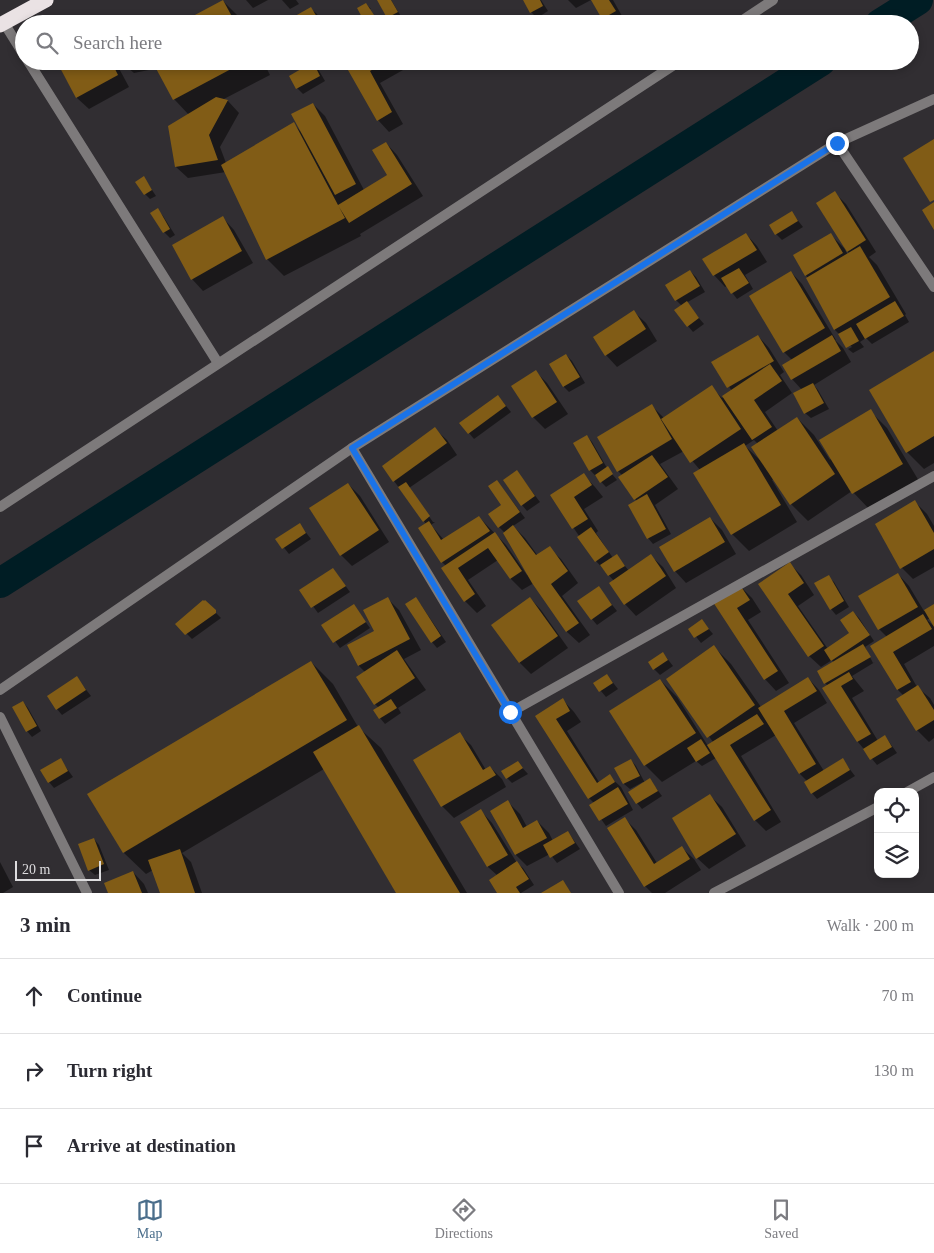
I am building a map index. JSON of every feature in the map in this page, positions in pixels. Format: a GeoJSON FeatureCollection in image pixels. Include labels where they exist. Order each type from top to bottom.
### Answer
{"type":"FeatureCollection","features":[{"type":"Feature","properties":{"kind":"highway"},"geometry":{"type":"LineString","coordinates":[[18,15],[42,1]]}},
{"type":"Feature","properties":{"kind":"highway"},"geometry":{"type":"LineString","coordinates":[[2,24],[15,17]]}},
{"type":"Feature","properties":{"kind":"street"},"geometry":{"type":"LineString","coordinates":[[750,15],[773,0]]}},
{"type":"Feature","properties":{"kind":"street"},"geometry":{"type":"LineString","coordinates":[[2,24],[15,42]]}},
{"type":"Feature","properties":{"kind":"street"},"geometry":{"type":"LineString","coordinates":[[34,70],[218,363]]}},
{"type":"Feature","properties":{"kind":"street"},"geometry":{"type":"LineString","coordinates":[[0,507],[666,70]]}},
{"type":"Feature","properties":{"kind":"street"},"geometry":{"type":"LineString","coordinates":[[0,690],[352,448],[837,143],[934,99]]}},
{"type":"Feature","properties":{"kind":"street"},"geometry":{"type":"LineString","coordinates":[[837,143],[934,287]]}},
{"type":"Feature","properties":{"kind":"street"},"geometry":{"type":"LineString","coordinates":[[352,448],[619,893]]}},
{"type":"Feature","properties":{"kind":"street"},"geometry":{"type":"LineString","coordinates":[[510,712],[934,476]]}},
{"type":"Feature","properties":{"kind":"street"},"geometry":{"type":"LineString","coordinates":[[0,718],[87,893]]}},
{"type":"Feature","properties":{"kind":"street"},"geometry":{"type":"LineString","coordinates":[[914,788],[934,777]]}},
{"type":"Feature","properties":{"kind":"street"},"geometry":{"type":"LineString","coordinates":[[719,892],[874,809]]}},
{"type":"Feature","properties":{"kind":"building"},"geometry":{"type":"Polygon","coordinates":[[[223,0],[231,15],[195,15],[223,0]]]}},
{"type":"Feature","properties":{"kind":"building"},"geometry":{"type":"Polygon","coordinates":[[[377,0],[391,0],[398,12],[392,15],[385,15],[377,0]]]}},
{"type":"Feature","properties":{"kind":"building"},"geometry":{"type":"Polygon","coordinates":[[[523,0],[540,0],[543,6],[530,13],[523,0]]]}},
{"type":"Feature","properties":{"kind":"building"},"geometry":{"type":"Polygon","coordinates":[[[591,0],[609,0],[616,11],[609,15],[600,15],[591,0]]]}},
{"type":"Feature","properties":{"kind":"building"},"geometry":{"type":"Polygon","coordinates":[[[366,3],[374,15],[361,15],[357,8],[366,3]]]}},
{"type":"Feature","properties":{"kind":"building"},"geometry":{"type":"Polygon","coordinates":[[[311,7],[316,15],[297,15],[311,7]]]}},
{"type":"Feature","properties":{"kind":"building"},"geometry":{"type":"Polygon","coordinates":[[[61,70],[116,70],[118,75],[76,98],[61,70]]]}},
{"type":"Feature","properties":{"kind":"building"},"geometry":{"type":"Polygon","coordinates":[[[157,70],[229,70],[173,100],[157,70]]]}},
{"type":"Feature","properties":{"kind":"building"},"geometry":{"type":"Polygon","coordinates":[[[299,70],[317,70],[320,76],[296,89],[289,76],[299,70]]]}},
{"type":"Feature","properties":{"kind":"building"},"geometry":{"type":"Polygon","coordinates":[[[348,70],[372,70],[370,71],[392,112],[377,121],[348,70]]]}},
{"type":"Feature","properties":{"kind":"building"},"geometry":{"type":"Polygon","coordinates":[[[216,97],[228,100],[209,135],[218,160],[175,167],[168,126],[216,97]]]}},
{"type":"Feature","properties":{"kind":"building"},"geometry":{"type":"Polygon","coordinates":[[[313,103],[356,184],[335,195],[291,114],[313,103]]]}},
{"type":"Feature","properties":{"kind":"building"},"geometry":{"type":"Polygon","coordinates":[[[294,122],[338,205],[387,175],[372,150],[386,142],[412,184],[349,223],[339,207],[345,218],[266,260],[221,165],[294,122]]]}},
{"type":"Feature","properties":{"kind":"building"},"geometry":{"type":"Polygon","coordinates":[[[934,139],[934,200],[930,202],[903,158],[934,139]]]}},
{"type":"Feature","properties":{"kind":"building"},"geometry":{"type":"Polygon","coordinates":[[[144,176],[152,190],[144,195],[135,182],[144,176]]]}},
{"type":"Feature","properties":{"kind":"building"},"geometry":{"type":"Polygon","coordinates":[[[835,191],[866,240],[847,252],[816,203],[835,191]]]}},
{"type":"Feature","properties":{"kind":"building"},"geometry":{"type":"Polygon","coordinates":[[[934,202],[934,230],[922,210],[934,202]]]}},
{"type":"Feature","properties":{"kind":"building"},"geometry":{"type":"Polygon","coordinates":[[[158,208],[170,229],[163,233],[150,213],[158,208]]]}},
{"type":"Feature","properties":{"kind":"building"},"geometry":{"type":"Polygon","coordinates":[[[792,211],[798,221],[775,235],[769,225],[792,211]]]}},
{"type":"Feature","properties":{"kind":"building"},"geometry":{"type":"Polygon","coordinates":[[[223,216],[242,251],[191,280],[172,245],[223,216]]]}},
{"type":"Feature","properties":{"kind":"building"},"geometry":{"type":"Polygon","coordinates":[[[746,233],[757,250],[713,276],[702,259],[746,233]]]}},
{"type":"Feature","properties":{"kind":"building"},"geometry":{"type":"Polygon","coordinates":[[[831,233],[843,253],[805,276],[793,255],[831,233]]]}},
{"type":"Feature","properties":{"kind":"building"},"geometry":{"type":"Polygon","coordinates":[[[860,246],[890,297],[834,330],[806,278],[860,246]]]}},
{"type":"Feature","properties":{"kind":"building"},"geometry":{"type":"Polygon","coordinates":[[[739,268],[749,283],[731,294],[721,278],[739,268]]]}},
{"type":"Feature","properties":{"kind":"building"},"geometry":{"type":"Polygon","coordinates":[[[690,270],[700,286],[675,301],[665,285],[690,270]]]}},
{"type":"Feature","properties":{"kind":"building"},"geometry":{"type":"Polygon","coordinates":[[[791,271],[825,328],[783,353],[749,296],[791,271]]]}},
{"type":"Feature","properties":{"kind":"building"},"geometry":{"type":"Polygon","coordinates":[[[687,301],[699,318],[687,327],[674,310],[687,301]]]}},
{"type":"Feature","properties":{"kind":"building"},"geometry":{"type":"Polygon","coordinates":[[[895,301],[904,316],[865,339],[856,324],[895,301]]]}},
{"type":"Feature","properties":{"kind":"building"},"geometry":{"type":"Polygon","coordinates":[[[634,310],[646,329],[605,356],[593,337],[634,310]]]}},
{"type":"Feature","properties":{"kind":"building"},"geometry":{"type":"Polygon","coordinates":[[[851,327],[859,341],[846,348],[838,334],[851,327]]]}},
{"type":"Feature","properties":{"kind":"building"},"geometry":{"type":"Polygon","coordinates":[[[758,335],[774,361],[727,388],[711,362],[758,335]]]}},
{"type":"Feature","properties":{"kind":"building"},"geometry":{"type":"Polygon","coordinates":[[[832,335],[841,351],[791,380],[782,365],[832,335]]]}},
{"type":"Feature","properties":{"kind":"building"},"geometry":{"type":"Polygon","coordinates":[[[934,351],[934,436],[906,453],[869,390],[934,351]]]}},
{"type":"Feature","properties":{"kind":"building"},"geometry":{"type":"Polygon","coordinates":[[[566,354],[580,377],[563,387],[549,364],[566,354]]]}},
{"type":"Feature","properties":{"kind":"building"},"geometry":{"type":"Polygon","coordinates":[[[770,364],[782,381],[754,400],[772,427],[752,440],[722,396],[770,364]]]}},
{"type":"Feature","properties":{"kind":"building"},"geometry":{"type":"Polygon","coordinates":[[[536,370],[557,402],[532,418],[511,386],[536,370]]]}},
{"type":"Feature","properties":{"kind":"building"},"geometry":{"type":"Polygon","coordinates":[[[813,383],[824,403],[804,414],[793,393],[813,383]]]}},
{"type":"Feature","properties":{"kind":"building"},"geometry":{"type":"Polygon","coordinates":[[[712,385],[741,429],[690,463],[661,419],[712,385]]]}},
{"type":"Feature","properties":{"kind":"building"},"geometry":{"type":"Polygon","coordinates":[[[498,395],[506,406],[468,434],[459,423],[498,395]]]}},
{"type":"Feature","properties":{"kind":"building"},"geometry":{"type":"Polygon","coordinates":[[[652,404],[672,439],[617,472],[597,437],[652,404]]]}},
{"type":"Feature","properties":{"kind":"building"},"geometry":{"type":"Polygon","coordinates":[[[871,409],[903,464],[852,494],[819,440],[871,409]]]}},
{"type":"Feature","properties":{"kind":"building"},"geometry":{"type":"Polygon","coordinates":[[[797,417],[835,474],[790,505],[751,447],[797,417]]]}},
{"type":"Feature","properties":{"kind":"building"},"geometry":{"type":"Polygon","coordinates":[[[435,427],[447,443],[393,482],[382,466],[435,427]]]}},
{"type":"Feature","properties":{"kind":"building"},"geometry":{"type":"Polygon","coordinates":[[[587,435],[603,463],[589,471],[573,443],[587,435]]]}},
{"type":"Feature","properties":{"kind":"building"},"geometry":{"type":"Polygon","coordinates":[[[744,443],[781,505],[731,535],[693,473],[744,443]]]}},
{"type":"Feature","properties":{"kind":"building"},"geometry":{"type":"Polygon","coordinates":[[[652,455],[668,477],[634,500],[618,477],[652,455]]]}},
{"type":"Feature","properties":{"kind":"building"},"geometry":{"type":"Polygon","coordinates":[[[608,466],[613,474],[600,483],[595,475],[608,466]]]}},
{"type":"Feature","properties":{"kind":"building"},"geometry":{"type":"Polygon","coordinates":[[[517,470],[535,496],[521,506],[503,480],[517,470]]]}},
{"type":"Feature","properties":{"kind":"building"},"geometry":{"type":"Polygon","coordinates":[[[584,473],[592,485],[574,497],[588,519],[572,529],[550,495],[584,473]]]}},
{"type":"Feature","properties":{"kind":"building"},"geometry":{"type":"Polygon","coordinates":[[[497,480],[520,512],[498,528],[488,514],[501,505],[488,486],[497,480]]]}},
{"type":"Feature","properties":{"kind":"building"},"geometry":{"type":"Polygon","coordinates":[[[406,482],[430,516],[423,522],[398,487],[406,482]]]}},
{"type":"Feature","properties":{"kind":"building"},"geometry":{"type":"Polygon","coordinates":[[[348,483],[379,530],[340,556],[309,508],[348,483]]]}},
{"type":"Feature","properties":{"kind":"building"},"geometry":{"type":"Polygon","coordinates":[[[647,494],[666,529],[647,539],[628,505],[647,494]]]}},
{"type":"Feature","properties":{"kind":"building"},"geometry":{"type":"Polygon","coordinates":[[[915,500],[934,533],[934,549],[900,569],[875,524],[915,500]]]}},
{"type":"Feature","properties":{"kind":"building"},"geometry":{"type":"Polygon","coordinates":[[[479,516],[490,531],[441,563],[418,528],[429,521],[441,540],[479,516]]]}},
{"type":"Feature","properties":{"kind":"building"},"geometry":{"type":"Polygon","coordinates":[[[710,517],[725,542],[674,572],[659,547],[710,517]]]}},
{"type":"Feature","properties":{"kind":"building"},"geometry":{"type":"Polygon","coordinates":[[[300,523],[306,533],[282,549],[275,539],[300,523]]]}},
{"type":"Feature","properties":{"kind":"building"},"geometry":{"type":"Polygon","coordinates":[[[513,525],[536,555],[550,546],[568,571],[551,584],[579,623],[566,632],[532,583],[503,533],[513,525]]]}},
{"type":"Feature","properties":{"kind":"building"},"geometry":{"type":"Polygon","coordinates":[[[591,527],[609,552],[595,562],[577,537],[591,527]]]}},
{"type":"Feature","properties":{"kind":"building"},"geometry":{"type":"Polygon","coordinates":[[[495,532],[522,571],[510,579],[488,548],[458,568],[475,594],[464,602],[441,568],[495,532]]]}},
{"type":"Feature","properties":{"kind":"building"},"geometry":{"type":"Polygon","coordinates":[[[617,554],[625,566],[608,576],[600,565],[617,554]]]}},
{"type":"Feature","properties":{"kind":"building"},"geometry":{"type":"Polygon","coordinates":[[[651,554],[666,576],[624,605],[609,583],[651,554]]]}},
{"type":"Feature","properties":{"kind":"building"},"geometry":{"type":"Polygon","coordinates":[[[790,562],[804,583],[788,594],[824,646],[808,657],[758,584],[790,562]]]}},
{"type":"Feature","properties":{"kind":"building"},"geometry":{"type":"Polygon","coordinates":[[[333,568],[346,586],[311,608],[299,590],[333,568]]]}},
{"type":"Feature","properties":{"kind":"building"},"geometry":{"type":"Polygon","coordinates":[[[898,573],[918,607],[878,630],[858,596],[898,573]]]}},
{"type":"Feature","properties":{"kind":"building"},"geometry":{"type":"Polygon","coordinates":[[[829,575],[844,601],[830,610],[814,583],[829,575]]]}},
{"type":"Feature","properties":{"kind":"building"},"geometry":{"type":"Polygon","coordinates":[[[740,585],[750,600],[737,608],[778,671],[764,680],[713,602],[740,585]]]}},
{"type":"Feature","properties":{"kind":"building"},"geometry":{"type":"Polygon","coordinates":[[[599,586],[612,605],[591,620],[577,601],[599,586]]]}},
{"type":"Feature","properties":{"kind":"building"},"geometry":{"type":"Polygon","coordinates":[[[388,597],[410,639],[358,666],[347,645],[374,631],[363,610],[388,597]]]}},
{"type":"Feature","properties":{"kind":"building"},"geometry":{"type":"Polygon","coordinates":[[[416,597],[441,636],[431,643],[405,604],[416,597]]]}},
{"type":"Feature","properties":{"kind":"building"},"geometry":{"type":"Polygon","coordinates":[[[530,597],[558,636],[519,663],[491,625],[530,597]]]}},
{"type":"Feature","properties":{"kind":"building"},"geometry":{"type":"Polygon","coordinates":[[[203,600],[216,610],[216,613],[185,635],[175,624],[203,600]]]}},
{"type":"Feature","properties":{"kind":"building"},"geometry":{"type":"Polygon","coordinates":[[[354,604],[366,622],[333,643],[321,625],[354,604]]]}},
{"type":"Feature","properties":{"kind":"building"},"geometry":{"type":"Polygon","coordinates":[[[934,604],[934,627],[924,610],[934,604]]]}},
{"type":"Feature","properties":{"kind":"building"},"geometry":{"type":"Polygon","coordinates":[[[853,611],[870,635],[831,661],[824,650],[849,633],[840,620],[853,611]]]}},
{"type":"Feature","properties":{"kind":"building"},"geometry":{"type":"Polygon","coordinates":[[[923,614],[932,629],[893,652],[911,682],[897,690],[870,646],[923,614]]]}},
{"type":"Feature","properties":{"kind":"building"},"geometry":{"type":"Polygon","coordinates":[[[702,619],[709,629],[694,638],[688,629],[702,619]]]}},
{"type":"Feature","properties":{"kind":"building"},"geometry":{"type":"Polygon","coordinates":[[[863,644],[871,657],[824,684],[817,671],[863,644]]]}},
{"type":"Feature","properties":{"kind":"building"},"geometry":{"type":"Polygon","coordinates":[[[714,645],[755,705],[707,738],[666,679],[714,645]]]}},
{"type":"Feature","properties":{"kind":"building"},"geometry":{"type":"Polygon","coordinates":[[[397,650],[415,678],[374,705],[356,677],[397,650]]]}},
{"type":"Feature","properties":{"kind":"building"},"geometry":{"type":"Polygon","coordinates":[[[663,652],[668,660],[653,670],[648,662],[663,652]]]}},
{"type":"Feature","properties":{"kind":"building"},"geometry":{"type":"Polygon","coordinates":[[[311,661],[347,720],[123,853],[87,794],[311,661]]]}},
{"type":"Feature","properties":{"kind":"building"},"geometry":{"type":"Polygon","coordinates":[[[849,672],[853,679],[841,686],[871,734],[857,742],[822,688],[849,672]]]}},
{"type":"Feature","properties":{"kind":"building"},"geometry":{"type":"Polygon","coordinates":[[[607,674],[613,683],[599,692],[593,683],[607,674]]]}},
{"type":"Feature","properties":{"kind":"building"},"geometry":{"type":"Polygon","coordinates":[[[77,676],[86,690],[56,710],[47,696],[77,676]]]}},
{"type":"Feature","properties":{"kind":"building"},"geometry":{"type":"Polygon","coordinates":[[[808,677],[817,691],[784,711],[816,764],[799,774],[758,708],[808,677]]]}},
{"type":"Feature","properties":{"kind":"building"},"geometry":{"type":"Polygon","coordinates":[[[660,679],[696,733],[644,766],[609,711],[660,679]]]}},
{"type":"Feature","properties":{"kind":"building"},"geometry":{"type":"Polygon","coordinates":[[[918,685],[934,710],[934,720],[916,731],[896,699],[918,685]]]}},
{"type":"Feature","properties":{"kind":"building"},"geometry":{"type":"Polygon","coordinates":[[[563,698],[570,711],[556,719],[597,783],[610,774],[615,782],[588,799],[535,716],[563,698]]]}},
{"type":"Feature","properties":{"kind":"building"},"geometry":{"type":"Polygon","coordinates":[[[391,699],[397,708],[379,719],[373,710],[391,699]]]}},
{"type":"Feature","properties":{"kind":"building"},"geometry":{"type":"Polygon","coordinates":[[[23,701],[37,726],[26,732],[12,707],[23,701]]]}},
{"type":"Feature","properties":{"kind":"building"},"geometry":{"type":"Polygon","coordinates":[[[757,714],[764,724],[730,745],[771,810],[754,821],[707,745],[757,714]]]}},
{"type":"Feature","properties":{"kind":"building"},"geometry":{"type":"Polygon","coordinates":[[[359,725],[460,893],[396,893],[313,752],[359,725]]]}},
{"type":"Feature","properties":{"kind":"building"},"geometry":{"type":"Polygon","coordinates":[[[460,732],[483,770],[490,766],[496,775],[441,807],[413,760],[460,732]]]}},
{"type":"Feature","properties":{"kind":"building"},"geometry":{"type":"Polygon","coordinates":[[[885,735],[892,747],[870,760],[863,749],[885,735]]]}},
{"type":"Feature","properties":{"kind":"building"},"geometry":{"type":"Polygon","coordinates":[[[701,739],[710,753],[696,762],[687,748],[701,739]]]}},
{"type":"Feature","properties":{"kind":"building"},"geometry":{"type":"Polygon","coordinates":[[[61,758],[68,771],[48,783],[40,770],[61,758]]]}},
{"type":"Feature","properties":{"kind":"building"},"geometry":{"type":"Polygon","coordinates":[[[843,758],[850,770],[811,794],[804,782],[843,758]]]}},
{"type":"Feature","properties":{"kind":"building"},"geometry":{"type":"Polygon","coordinates":[[[631,759],[640,776],[623,784],[614,768],[631,759]]]}},
{"type":"Feature","properties":{"kind":"building"},"geometry":{"type":"Polygon","coordinates":[[[518,761],[523,768],[506,779],[501,771],[518,761]]]}},
{"type":"Feature","properties":{"kind":"building"},"geometry":{"type":"Polygon","coordinates":[[[650,778],[658,791],[636,804],[628,792],[650,778]]]}},
{"type":"Feature","properties":{"kind":"building"},"geometry":{"type":"Polygon","coordinates":[[[618,787],[628,804],[599,821],[589,805],[618,787]]]}},
{"type":"Feature","properties":{"kind":"building"},"geometry":{"type":"Polygon","coordinates":[[[710,794],[736,834],[696,859],[672,818],[710,794]]]}},
{"type":"Feature","properties":{"kind":"building"},"geometry":{"type":"Polygon","coordinates":[[[508,800],[523,828],[537,820],[547,838],[515,855],[490,811],[508,800]]]}},
{"type":"Feature","properties":{"kind":"building"},"geometry":{"type":"Polygon","coordinates":[[[481,809],[508,855],[487,867],[460,822],[481,809]]]}},
{"type":"Feature","properties":{"kind":"building"},"geometry":{"type":"Polygon","coordinates":[[[625,817],[654,864],[682,846],[690,859],[644,887],[607,828],[625,817]]]}},
{"type":"Feature","properties":{"kind":"building"},"geometry":{"type":"Polygon","coordinates":[[[568,831],[575,843],[550,858],[543,845],[568,831]]]}},
{"type":"Feature","properties":{"kind":"building"},"geometry":{"type":"Polygon","coordinates":[[[94,838],[104,864],[88,871],[78,844],[94,838]]]}},
{"type":"Feature","properties":{"kind":"building"},"geometry":{"type":"Polygon","coordinates":[[[180,849],[195,893],[160,893],[148,860],[180,849]]]}},
{"type":"Feature","properties":{"kind":"building"},"geometry":{"type":"Polygon","coordinates":[[[517,861],[529,879],[516,887],[520,893],[497,893],[489,880],[517,861]]]}},
{"type":"Feature","properties":{"kind":"building"},"geometry":{"type":"Polygon","coordinates":[[[133,871],[142,893],[108,893],[104,883],[133,871]]]}},
{"type":"Feature","properties":{"kind":"building"},"geometry":{"type":"Polygon","coordinates":[[[563,880],[571,893],[541,893],[563,880]]]}},
{"type":"Feature","properties":{"kind":"waterway"},"geometry":{"type":"LineString","coordinates":[[894,15],[918,0]]}},
{"type":"Feature","properties":{"kind":"waterway"},"geometry":{"type":"LineString","coordinates":[[0,583],[807,70]]}},
{"type":"Feature","properties":{"kind":"route"},"geometry":{"type":"LineString","coordinates":[[510,712],[352,448],[837,143]]}}]}
